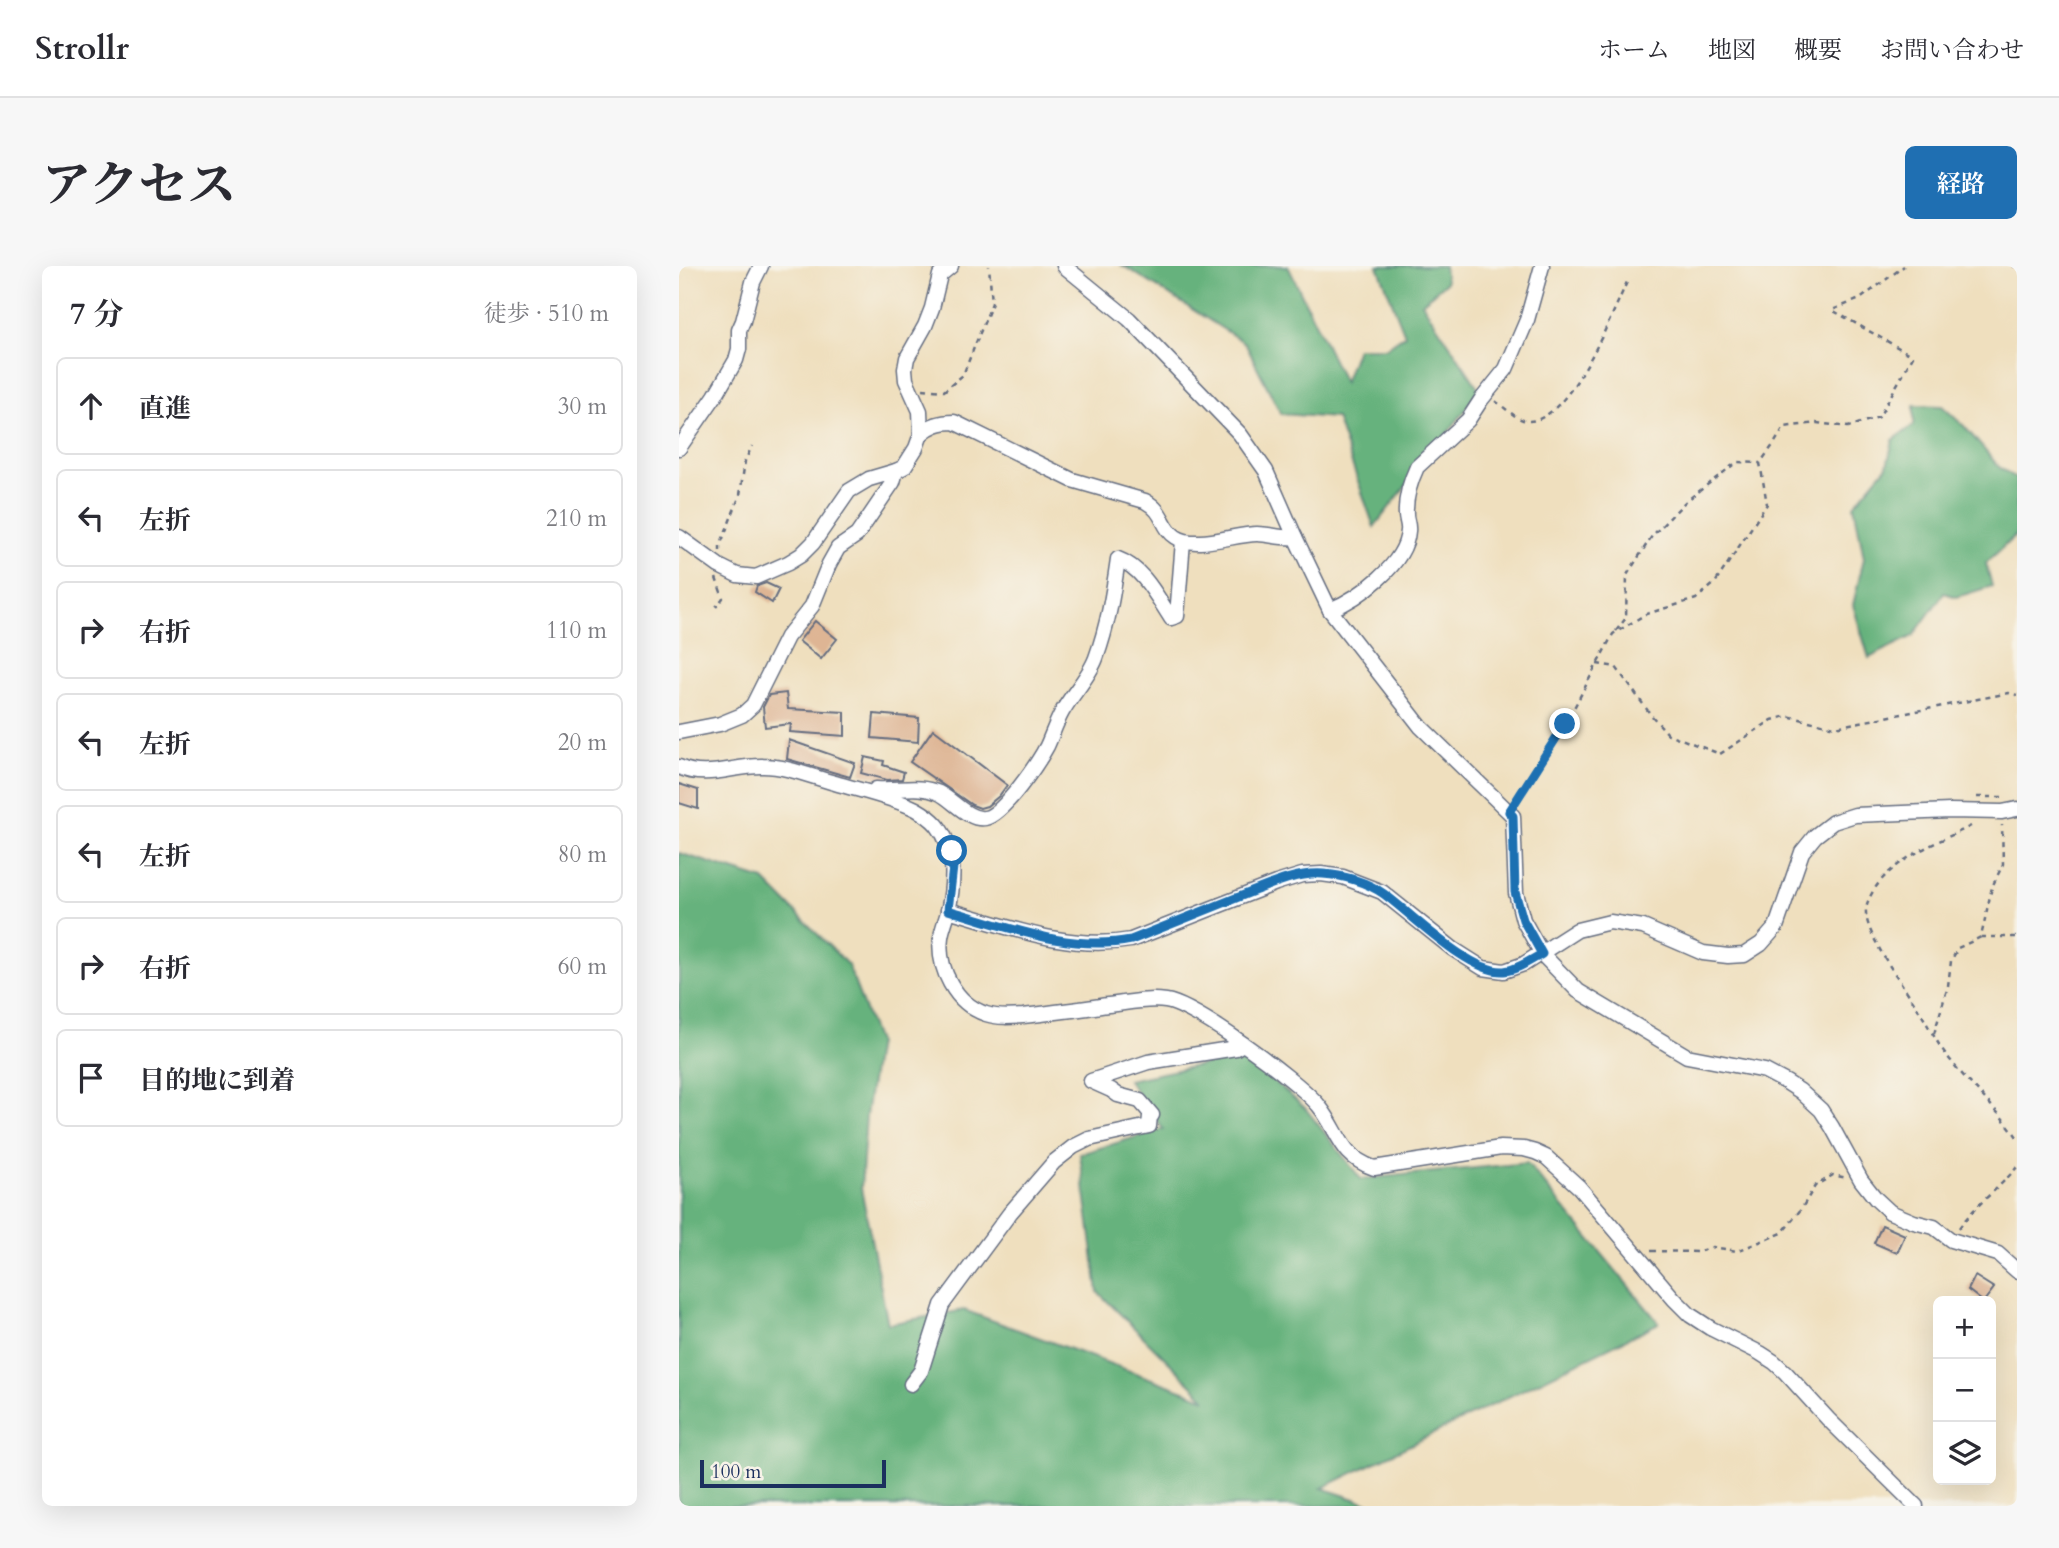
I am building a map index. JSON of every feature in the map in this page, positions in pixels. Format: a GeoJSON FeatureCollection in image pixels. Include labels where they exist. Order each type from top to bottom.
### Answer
{"type":"FeatureCollection","features":[{"type":"Feature","properties":{"kind":"street"},"geometry":{"type":"LineString","coordinates":[[679,448],[736,360],[739,330],[753,282],[761,266]]}},
{"type":"Feature","properties":{"kind":"street"},"geometry":{"type":"LineString","coordinates":[[679,537],[719,566],[737,575],[756,577],[801,555],[813,543],[849,491],[869,479],[904,467],[911,458],[921,434],[920,411],[906,380],[905,369],[929,317],[940,275],[951,266]]}},
{"type":"Feature","properties":{"kind":"street"},"geometry":{"type":"LineString","coordinates":[[1064,266],[1129,319],[1240,434],[1266,471],[1331,610],[1421,727],[1513,816],[1515,892],[1523,920],[1542,954],[1578,992],[1687,1056],[1765,1071],[1800,1091],[1821,1110],[1863,1182],[1890,1212],[1934,1227],[1951,1240],[1998,1254],[2017,1271]]}},
{"type":"Feature","properties":{"kind":"street"},"geometry":{"type":"LineString","coordinates":[[1331,610],[1359,593],[1391,568],[1402,555],[1409,529],[1406,516],[1409,487],[1417,467],[1456,433],[1506,369],[1528,320],[1542,266]]}},
{"type":"Feature","properties":{"kind":"street"},"geometry":{"type":"LineString","coordinates":[[921,434],[936,424],[954,422],[1072,480],[1145,501],[1159,512],[1170,533],[1183,541],[1195,542],[1257,534],[1295,537]]}},
{"type":"Feature","properties":{"kind":"street"},"geometry":{"type":"LineString","coordinates":[[679,732],[720,724],[741,715],[753,705],[787,637],[812,606],[838,548],[857,535],[893,482],[896,471]]}},
{"type":"Feature","properties":{"kind":"street"},"geometry":{"type":"LineString","coordinates":[[869,793],[875,789],[907,790],[921,787],[941,794],[977,818],[987,818],[996,813],[1018,790],[1046,748],[1061,714],[1094,662],[1110,614],[1118,559],[1126,562],[1149,584],[1171,618],[1177,616],[1183,541]]}},
{"type":"Feature","properties":{"kind":"street"},"geometry":{"type":"LineString","coordinates":[[679,767],[699,773],[751,766],[780,767],[897,801],[919,810],[936,823],[952,851],[953,867],[948,910],[941,938],[941,961],[948,981],[957,993],[969,1005],[985,1014],[1002,1017],[1023,1016],[1147,1000],[1169,1001],[1186,1008],[1243,1044],[1300,1087],[1320,1107],[1346,1150],[1363,1164],[1374,1168],[1501,1148],[1524,1149],[1546,1157],[1579,1187],[1690,1315],[1761,1353],[1785,1372],[1828,1419],[1916,1506]]}},
{"type":"Feature","properties":{"kind":"street"},"geometry":{"type":"LineString","coordinates":[[948,910],[1056,940],[1110,944],[1131,940],[1276,883],[1302,875],[1321,873],[1343,877],[1382,892],[1453,949],[1483,968],[1504,971],[1524,964],[1577,930],[1610,922],[1643,927],[1703,953],[1728,956],[1744,954],[1761,944],[1776,927],[1802,852],[1815,836],[1833,822],[1855,815],[2010,811]]}},
{"type":"Feature","properties":{"kind":"street"},"geometry":{"type":"LineString","coordinates":[[911,1384],[921,1371],[942,1304],[1010,1213],[1054,1162],[1073,1147],[1089,1139],[1149,1126],[1152,1115],[1140,1101],[1118,1096],[1091,1081],[1148,1062],[1236,1048],[1243,1044]]}},
{"type":"Feature","properties":{"kind":"path"},"geometry":{"type":"LineString","coordinates":[[912,394],[918,388],[944,391],[963,375],[992,303],[989,266]]}},
{"type":"Feature","properties":{"kind":"path"},"geometry":{"type":"LineString","coordinates":[[1613,634],[1646,614],[1696,598],[1715,583],[1767,504],[1760,463],[1784,427],[1817,423],[1848,427],[1879,416],[1913,356],[1832,310],[1860,299],[1904,266]]}},
{"type":"Feature","properties":{"kind":"path"},"geometry":{"type":"LineString","coordinates":[[1487,395],[1523,420],[1539,419],[1559,406],[1592,359],[1627,282]]}},
{"type":"Feature","properties":{"kind":"path"},"geometry":{"type":"LineString","coordinates":[[716,607],[723,598],[716,578],[720,546],[740,495],[745,461],[752,446]]}},
{"type":"Feature","properties":{"kind":"path"},"geometry":{"type":"LineString","coordinates":[[1509,812],[1565,724],[1613,634],[1626,618],[1627,575],[1652,536],[1685,502],[1737,462],[1760,463]]}},
{"type":"Feature","properties":{"kind":"path"},"geometry":{"type":"LineString","coordinates":[[1597,664],[1616,667],[1651,715],[1668,733],[1720,754],[1772,720],[1787,716],[1835,727],[2009,693],[2017,695]]}},
{"type":"Feature","properties":{"kind":"path"},"geometry":{"type":"LineString","coordinates":[[1981,937],[1992,887],[2003,864],[2010,811]]}},
{"type":"Feature","properties":{"kind":"path"},"geometry":{"type":"LineString","coordinates":[[1971,826],[1889,871],[1866,906],[1867,920],[1877,944],[1945,1054],[2007,1122],[2017,1137]]}},
{"type":"Feature","properties":{"kind":"path"},"geometry":{"type":"LineString","coordinates":[[1934,1034],[1948,986],[1951,961],[1958,948],[1981,937],[2017,937]]}},
{"type":"Feature","properties":{"kind":"path"},"geometry":{"type":"LineString","coordinates":[[1951,1240],[1969,1215],[2017,1167]]}},
{"type":"Feature","properties":{"kind":"path"},"geometry":{"type":"LineString","coordinates":[[1634,1251],[1698,1252],[1713,1247],[1737,1251],[1782,1233],[1815,1186],[1833,1175],[1863,1182]]}},
{"type":"Feature","properties":{"kind":"green space"},"geometry":{"type":"Polygon","coordinates":[[[1120,266],[1288,266],[1344,383],[1357,348],[1386,348],[1405,335],[1378,266],[1444,266],[1446,282],[1422,303],[1479,389],[1374,527],[1336,418],[1281,414],[1245,343],[1120,266]]]}},
{"type":"Feature","properties":{"kind":"green space"},"geometry":{"type":"Polygon","coordinates":[[[1914,405],[1942,406],[1964,426],[1999,467],[2017,479],[2017,534],[1986,563],[1992,586],[1957,597],[1944,593],[1913,636],[1869,658],[1853,605],[1864,558],[1854,505],[1887,466],[1893,440],[1914,425],[1914,405]]]}},
{"type":"Feature","properties":{"kind":"green space"},"geometry":{"type":"Polygon","coordinates":[[[679,853],[764,880],[848,965],[877,1042],[866,1116],[861,1188],[888,1324],[964,1310],[1206,1399],[1098,1292],[1080,1154],[1163,1129],[1128,1080],[1245,1056],[1305,1108],[1361,1179],[1527,1163],[1659,1323],[1322,1488],[1376,1506],[679,1506],[679,853]]]}},
{"type":"Feature","properties":{"kind":"building"},"geometry":{"type":"Polygon","coordinates":[[[766,583],[779,589],[772,603],[755,592],[757,586],[766,583]]]}},
{"type":"Feature","properties":{"kind":"building"},"geometry":{"type":"Polygon","coordinates":[[[815,621],[837,639],[821,659],[799,641],[815,621]]]}},
{"type":"Feature","properties":{"kind":"building"},"geometry":{"type":"Polygon","coordinates":[[[786,693],[788,709],[845,712],[845,736],[790,732],[791,724],[765,727],[763,707],[769,695],[786,693]]]}},
{"type":"Feature","properties":{"kind":"building"},"geometry":{"type":"Polygon","coordinates":[[[874,714],[919,718],[918,742],[872,738],[874,714]]]}},
{"type":"Feature","properties":{"kind":"building"},"geometry":{"type":"Polygon","coordinates":[[[933,729],[1007,785],[987,806],[980,808],[972,805],[910,762],[933,729]]]}},
{"type":"Feature","properties":{"kind":"building"},"geometry":{"type":"Polygon","coordinates":[[[789,740],[855,763],[850,777],[787,759],[789,740]]]}},
{"type":"Feature","properties":{"kind":"building"},"geometry":{"type":"Polygon","coordinates":[[[865,757],[884,761],[883,765],[904,772],[902,779],[887,780],[861,773],[865,757]]]}},
{"type":"Feature","properties":{"kind":"building"},"geometry":{"type":"Polygon","coordinates":[[[679,784],[698,790],[698,809],[679,803],[679,784]]]}},
{"type":"Feature","properties":{"kind":"building"},"geometry":{"type":"Polygon","coordinates":[[[1882,1225],[1905,1235],[1897,1253],[1874,1243],[1882,1225]]]}},
{"type":"Feature","properties":{"kind":"building"},"geometry":{"type":"Polygon","coordinates":[[[1975,1276],[1994,1288],[1988,1296],[1976,1296],[1968,1290],[1975,1276]]]}},
{"type":"Feature","properties":{"kind":"route"},"geometry":{"type":"LineString","coordinates":[[952,851],[948,910],[1056,940],[1087,944],[1131,940],[1276,883],[1302,875],[1321,873],[1356,881],[1382,892],[1453,949],[1483,968],[1504,971],[1542,954],[1523,920],[1515,892],[1513,816],[1509,812],[1565,724]]}}]}
